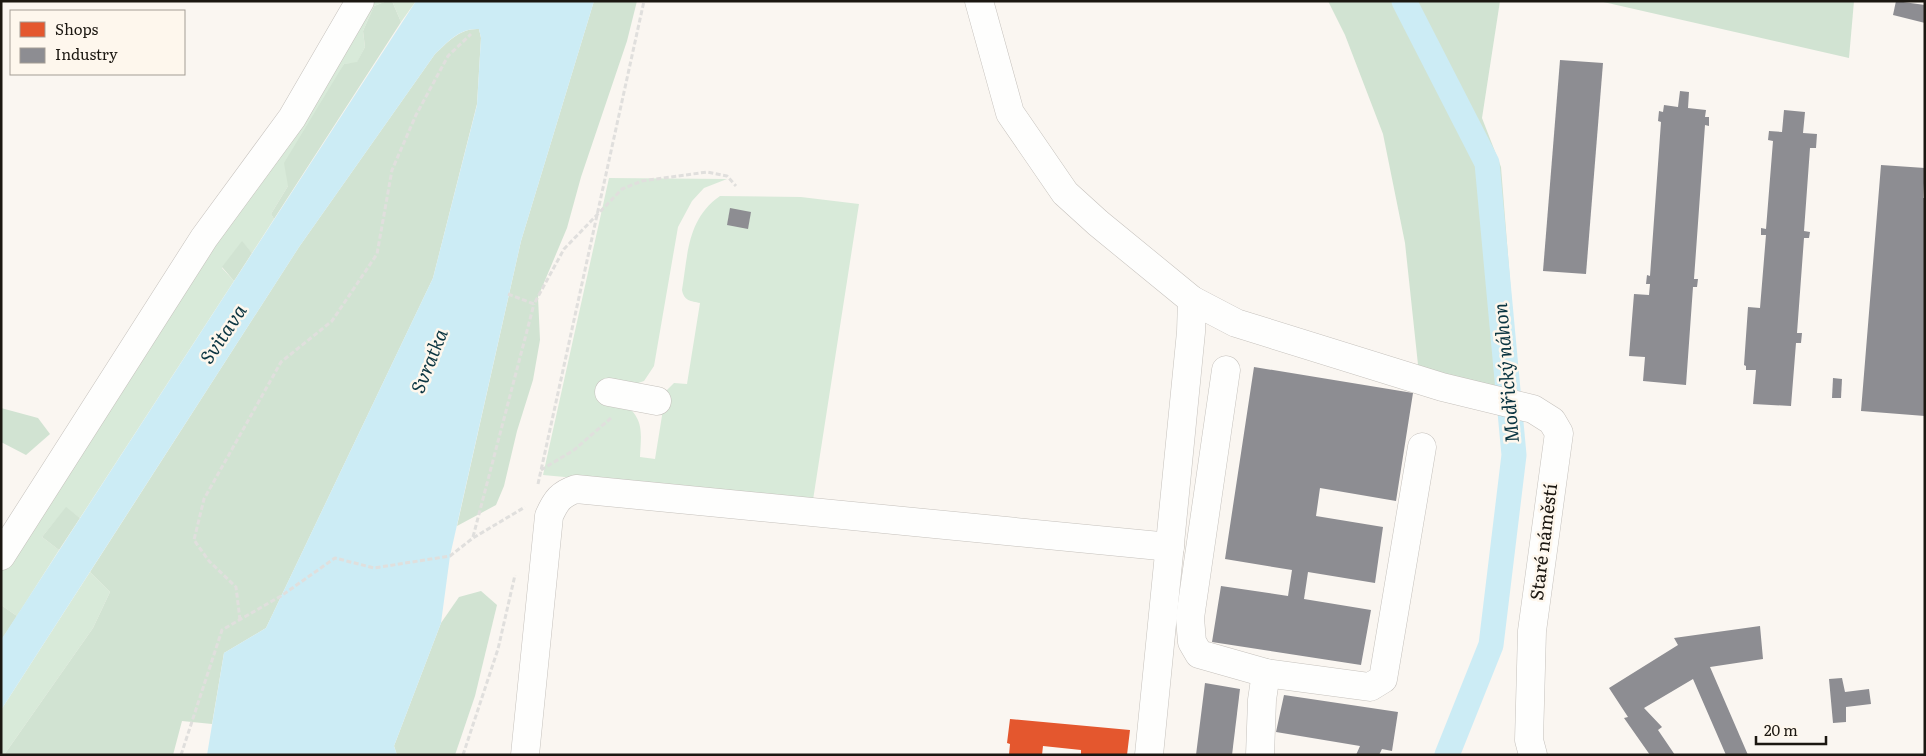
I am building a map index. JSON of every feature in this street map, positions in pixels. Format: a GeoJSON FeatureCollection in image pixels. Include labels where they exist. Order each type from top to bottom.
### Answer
{"type":"FeatureCollection","features":[{"type":"Feature","properties":{"kind":"street"},"geometry":{"type":"LineString","coordinates":[[1,556],[204,238],[292,118],[360,1]]}},
{"type":"Feature","properties":{"kind":"street","name":"Staré náměstí"},"geometry":{"type":"LineString","coordinates":[[979,1],[1010,113],[1065,193],[1098,223],[1192,300],[1236,323],[1468,394],[1532,409],[1552,420],[1559,432],[1532,631],[1529,740],[1533,755]]}},
{"type":"Feature","properties":{"kind":"street"},"geometry":{"type":"LineString","coordinates":[[1148,755],[1192,332],[1192,300]]}},
{"type":"Feature","properties":{"kind":"street"},"geometry":{"type":"LineString","coordinates":[[1226,370],[1190,618],[1192,642],[1199,654],[1266,673],[1370,687],[1383,679],[1422,447]]}},
{"type":"Feature","properties":{"kind":"street"},"geometry":{"type":"LineString","coordinates":[[525,755],[549,516],[555,502],[563,494],[576,489],[1170,547]]}},
{"type":"Feature","properties":{"kind":"street"},"geometry":{"type":"LineString","coordinates":[[1260,755],[1262,700],[1266,673]]}},
{"type":"Feature","properties":{"kind":"path"},"geometry":{"type":"LineString","coordinates":[[537,486],[644,1]]}},
{"type":"Feature","properties":{"kind":"path"},"geometry":{"type":"LineString","coordinates":[[240,620],[236,587],[210,561],[194,540],[204,499],[281,362],[332,321],[377,254],[392,170],[416,115],[448,56],[471,34]]}},
{"type":"Feature","properties":{"kind":"path"},"geometry":{"type":"LineString","coordinates":[[473,538],[534,304],[564,249],[617,193],[642,181],[714,172],[727,176],[736,186]]}},
{"type":"Feature","properties":{"kind":"path"},"geometry":{"type":"LineString","coordinates":[[508,294],[534,304]]}},
{"type":"Feature","properties":{"kind":"path"},"geometry":{"type":"LineString","coordinates":[[541,470],[574,450],[622,410],[632,396]]}},
{"type":"Feature","properties":{"kind":"path"},"geometry":{"type":"LineString","coordinates":[[181,755],[222,630],[281,596],[335,558],[374,568],[450,556],[473,538],[533,502]]}},
{"type":"Feature","properties":{"kind":"path"},"geometry":{"type":"LineString","coordinates":[[463,755],[498,649],[518,566]]}},
{"type":"Feature","properties":{"kind":"green space"},"geometry":{"type":"Polygon","coordinates":[[[367,1],[387,1],[374,6],[363,31],[365,47],[357,63],[344,64],[288,186],[271,214],[274,219],[252,253],[242,242],[222,268],[234,281],[80,518],[66,508],[42,537],[59,550],[17,616],[1,605],[1,571],[367,1]]]}},
{"type":"Feature","properties":{"kind":"green space"},"geometry":{"type":"Polygon","coordinates":[[[392,1],[416,1],[401,22],[392,1]]]}},
{"type":"Feature","properties":{"kind":"green space"},"geometry":{"type":"Polygon","coordinates":[[[392,1],[401,22],[274,219],[271,214],[288,186],[284,163],[344,64],[357,62],[365,47],[363,31],[374,6],[392,1]]]}},
{"type":"Feature","properties":{"kind":"green space"},"geometry":{"type":"Polygon","coordinates":[[[594,1],[637,1],[627,41],[581,177],[567,228],[538,297],[540,340],[533,380],[517,431],[504,486],[496,505],[457,526],[521,241],[594,1]]]}},
{"type":"Feature","properties":{"kind":"green space"},"geometry":{"type":"Polygon","coordinates":[[[1328,1],[1500,1],[1482,118],[1501,167],[1519,394],[1419,374],[1405,243],[1383,134],[1345,35],[1328,1]]]}},
{"type":"Feature","properties":{"kind":"green space"},"geometry":{"type":"Polygon","coordinates":[[[1599,1],[1854,1],[1849,58],[1599,1]]]}},
{"type":"Feature","properties":{"kind":"green space"},"geometry":{"type":"Polygon","coordinates":[[[479,29],[481,38],[477,104],[433,278],[266,628],[224,653],[212,724],[182,721],[173,755],[4,755],[93,628],[110,592],[90,572],[299,247],[435,54],[460,33],[479,29]]]}},
{"type":"Feature","properties":{"kind":"green space"},"geometry":{"type":"Polygon","coordinates":[[[609,178],[727,179],[704,188],[692,201],[678,227],[654,366],[644,381],[624,388],[623,403],[635,415],[640,427],[640,457],[655,459],[666,391],[674,383],[687,384],[700,303],[686,298],[682,290],[691,238],[701,215],[709,205],[720,196],[801,197],[859,204],[813,500],[543,475],[609,178]]]}},
{"type":"Feature","properties":{"kind":"green space"},"geometry":{"type":"Polygon","coordinates":[[[242,241],[252,253],[234,281],[222,267],[242,241]]]}},
{"type":"Feature","properties":{"kind":"green space"},"geometry":{"type":"Polygon","coordinates":[[[1,408],[38,418],[50,434],[26,455],[1,442],[1,408]]]}},
{"type":"Feature","properties":{"kind":"green space"},"geometry":{"type":"Polygon","coordinates":[[[66,507],[80,518],[59,550],[42,537],[66,507]]]}},
{"type":"Feature","properties":{"kind":"green space"},"geometry":{"type":"Polygon","coordinates":[[[90,572],[110,592],[93,628],[4,755],[1,755],[1,710],[90,572]]]}},
{"type":"Feature","properties":{"kind":"green space"},"geometry":{"type":"Polygon","coordinates":[[[481,591],[497,605],[475,696],[455,755],[397,755],[394,746],[441,623],[459,597],[481,591]]]}},
{"type":"Feature","properties":{"kind":"green space"},"geometry":{"type":"Polygon","coordinates":[[[1,605],[17,616],[2,639],[1,639],[1,605]]]}},
{"type":"Feature","properties":{"kind":"water"},"geometry":{"type":"Polygon","coordinates":[[[416,1],[594,1],[521,241],[450,556],[441,623],[394,746],[397,755],[207,755],[224,653],[266,628],[433,278],[477,105],[481,38],[479,29],[460,33],[435,54],[299,247],[1,710],[1,640],[416,1]]]}},
{"type":"Feature","properties":{"kind":"building: Shops"},"geometry":{"type":"Polygon","coordinates":[[[1010,719],[1130,730],[1127,755],[1081,755],[1081,750],[1043,746],[1042,755],[1009,755],[1010,744],[1007,743],[1010,719]]]}},
{"type":"Feature","properties":{"kind":"building: Industry"},"geometry":{"type":"Polygon","coordinates":[[[1896,1],[1925,5],[1925,23],[1893,15],[1896,1]]]}},
{"type":"Feature","properties":{"kind":"building: Industry"},"geometry":{"type":"Polygon","coordinates":[[[1560,60],[1603,63],[1586,274],[1543,271],[1560,60]]]}},
{"type":"Feature","properties":{"kind":"building: Industry"},"geometry":{"type":"Polygon","coordinates":[[[1680,91],[1689,92],[1688,108],[1706,110],[1705,117],[1709,117],[1709,126],[1705,125],[1694,279],[1698,279],[1697,287],[1693,287],[1686,385],[1643,381],[1645,357],[1629,356],[1634,294],[1649,295],[1650,284],[1646,284],[1647,275],[1650,276],[1661,122],[1658,121],[1659,111],[1663,112],[1664,105],[1678,107],[1680,91]]]}},
{"type":"Feature","properties":{"kind":"building: Industry"},"geometry":{"type":"Polygon","coordinates":[[[1784,110],[1805,112],[1803,133],[1817,134],[1816,148],[1810,148],[1804,231],[1810,232],[1809,238],[1804,238],[1797,333],[1802,333],[1801,343],[1796,343],[1791,406],[1753,404],[1756,370],[1746,370],[1744,365],[1748,307],[1760,308],[1766,235],[1761,235],[1761,228],[1766,229],[1773,141],[1768,140],[1769,131],[1782,132],[1784,110]]]}},
{"type":"Feature","properties":{"kind":"building: Industry"},"geometry":{"type":"Polygon","coordinates":[[[1881,165],[1925,168],[1923,198],[1925,198],[1925,416],[1861,411],[1881,165]]]}},
{"type":"Feature","properties":{"kind":"building: Industry"},"geometry":{"type":"Polygon","coordinates":[[[730,208],[751,212],[748,229],[727,225],[730,208]]]}},
{"type":"Feature","properties":{"kind":"building: Industry"},"geometry":{"type":"Polygon","coordinates":[[[1254,367],[1413,393],[1396,501],[1320,488],[1316,516],[1383,527],[1375,583],[1308,572],[1304,599],[1371,610],[1361,665],[1212,642],[1221,586],[1288,596],[1292,570],[1225,559],[1254,367]]]}},
{"type":"Feature","properties":{"kind":"building: Industry"},"geometry":{"type":"Polygon","coordinates":[[[1833,378],[1842,379],[1841,398],[1832,398],[1833,378]]]}},
{"type":"Feature","properties":{"kind":"building: Industry"},"geometry":{"type":"Polygon","coordinates":[[[1760,626],[1763,659],[1710,667],[1748,755],[1726,755],[1693,679],[1644,708],[1662,727],[1658,730],[1675,755],[1650,755],[1624,718],[1628,717],[1609,688],[1678,645],[1674,638],[1760,626]]]}},
{"type":"Feature","properties":{"kind":"building: Industry"},"geometry":{"type":"Polygon","coordinates":[[[1842,678],[1845,692],[1869,689],[1871,704],[1846,707],[1846,722],[1833,723],[1829,679],[1842,678]]]}},
{"type":"Feature","properties":{"kind":"building: Industry"},"geometry":{"type":"Polygon","coordinates":[[[1205,683],[1240,689],[1232,755],[1196,755],[1205,683]]]}},
{"type":"Feature","properties":{"kind":"building: Industry"},"geometry":{"type":"Polygon","coordinates":[[[1284,695],[1398,712],[1392,751],[1382,749],[1379,755],[1356,755],[1360,746],[1276,732],[1284,695]]]}},
{"type":"Feature","properties":{"kind":"waterway","name":"Modřický náhon"},"geometry":{"type":"LineString","coordinates":[[1404,1],[1487,163],[1514,455],[1491,645],[1447,755]]}},
{"type":"Feature","properties":{"kind":"water label","name":"Svitava"},"geometry":{"type":"Point","coordinates":[223,334]}},
{"type":"Feature","properties":{"kind":"water label","name":"Svratka"},"geometry":{"type":"Point","coordinates":[429,361]}}]}
